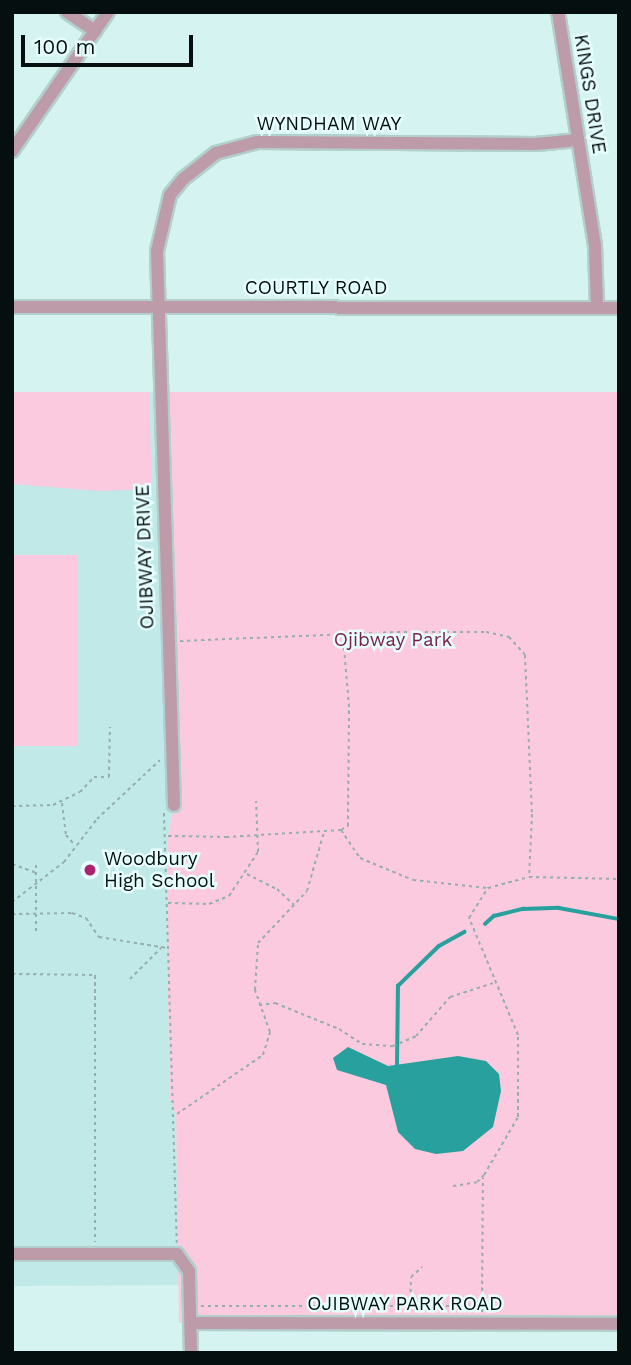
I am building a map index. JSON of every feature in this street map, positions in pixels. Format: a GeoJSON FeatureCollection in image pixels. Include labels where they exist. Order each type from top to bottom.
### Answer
{"type":"FeatureCollection","features":[{"type":"Feature","properties":{"kind":"street"},"geometry":{"type":"LineString","coordinates":[[67,12],[94,31]]}},
{"type":"Feature","properties":{"kind":"street"},"geometry":{"type":"LineString","coordinates":[[12,151],[108,12]]}},
{"type":"Feature","properties":{"kind":"street","name":"KINGS DRIVE"},"geometry":{"type":"LineString","coordinates":[[558,12],[595,244],[597,307]]}},
{"type":"Feature","properties":{"kind":"street","name":"WYNDHAM WAY"},"geometry":{"type":"LineString","coordinates":[[158,307],[157,251],[163,213],[183,178],[216,153],[257,142],[536,144],[578,140]]}},
{"type":"Feature","properties":{"kind":"street","name":"COURTLY ROAD"},"geometry":{"type":"LineString","coordinates":[[12,307],[619,308]]}},
{"type":"Feature","properties":{"kind":"street","name":"OJIBWAY DRIVE"},"geometry":{"type":"LineString","coordinates":[[158,307],[169,802]]}},
{"type":"Feature","properties":{"kind":"street"},"geometry":{"type":"LineString","coordinates":[[12,1254],[177,1254],[189,1270],[191,1353]]}},
{"type":"Feature","properties":{"kind":"street","name":"OJIBWAY PARK ROAD"},"geometry":{"type":"LineString","coordinates":[[191,1323],[619,1324]]}},
{"type":"Feature","properties":{"kind":"path"},"geometry":{"type":"LineString","coordinates":[[176,641],[486,632],[509,637],[519,645],[525,655],[532,822],[529,877]]}},
{"type":"Feature","properties":{"kind":"path"},"geometry":{"type":"LineString","coordinates":[[168,836],[324,831],[341,830],[348,826],[351,813],[343,635]]}},
{"type":"Feature","properties":{"kind":"path"},"geometry":{"type":"LineString","coordinates":[[12,806],[34,808],[62,802],[94,777],[109,777],[110,727]]}},
{"type":"Feature","properties":{"kind":"path"},"geometry":{"type":"LineString","coordinates":[[162,772],[166,758]]}},
{"type":"Feature","properties":{"kind":"path"},"geometry":{"type":"LineString","coordinates":[[12,902],[37,880],[64,862],[75,844],[166,758]]}},
{"type":"Feature","properties":{"kind":"path"},"geometry":{"type":"LineString","coordinates":[[167,903],[219,902],[246,873],[254,862],[259,834],[256,801]]}},
{"type":"Feature","properties":{"kind":"path"},"geometry":{"type":"LineString","coordinates":[[62,802],[66,835],[75,844]]}},
{"type":"Feature","properties":{"kind":"path"},"geometry":{"type":"LineString","coordinates":[[169,802],[167,948],[170,1099],[176,1115],[177,1254]]}},
{"type":"Feature","properties":{"kind":"path"},"geometry":{"type":"LineString","coordinates":[[341,830],[360,858],[394,876],[488,888],[529,877],[619,879]]}},
{"type":"Feature","properties":{"kind":"path"},"geometry":{"type":"LineString","coordinates":[[176,1115],[263,1055],[271,1032],[258,1006],[258,943],[295,906],[315,876],[324,831]]}},
{"type":"Feature","properties":{"kind":"path"},"geometry":{"type":"LineString","coordinates":[[36,861],[36,931]]}},
{"type":"Feature","properties":{"kind":"path"},"geometry":{"type":"LineString","coordinates":[[12,864],[37,873]]}},
{"type":"Feature","properties":{"kind":"path"},"geometry":{"type":"LineString","coordinates":[[246,873],[277,889],[295,906]]}},
{"type":"Feature","properties":{"kind":"path"},"geometry":{"type":"LineString","coordinates":[[453,1186],[477,1182],[484,1175],[508,1139],[519,1106],[518,1035],[469,918],[488,888]]}},
{"type":"Feature","properties":{"kind":"path"},"geometry":{"type":"LineString","coordinates":[[12,914],[79,915],[92,923],[99,937],[167,948]]}},
{"type":"Feature","properties":{"kind":"path"},"geometry":{"type":"LineString","coordinates":[[130,979],[163,947]]}},
{"type":"Feature","properties":{"kind":"path"},"geometry":{"type":"LineString","coordinates":[[12,974],[95,975],[95,1254]]}},
{"type":"Feature","properties":{"kind":"path"},"geometry":{"type":"LineString","coordinates":[[258,1006],[275,1003],[342,1031],[362,1044],[393,1046],[416,1036],[429,1019],[460,991],[495,983]]}},
{"type":"Feature","properties":{"kind":"path"},"geometry":{"type":"LineString","coordinates":[[481,1324],[484,1175]]}},
{"type":"Feature","properties":{"kind":"path"},"geometry":{"type":"LineString","coordinates":[[410,1307],[411,1277],[422,1266]]}},
{"type":"Feature","properties":{"kind":"path"},"geometry":{"type":"LineString","coordinates":[[191,1306],[482,1306]]}},
{"type":"Feature","properties":{"kind":"shaded area","name":"Woodbury High School"},"geometry":{"type":"Polygon","coordinates":[[[12,392],[158,392],[174,805],[168,836],[167,948],[170,1099],[176,1115],[179,1285],[12,1286],[12,392]]]}},
{"type":"Feature","properties":{"kind":"green space"},"geometry":{"type":"Polygon","coordinates":[[[12,392],[149,392],[152,489],[100,491],[12,484],[12,392]]]}},
{"type":"Feature","properties":{"kind":"green space","name":"Ojibway Park"},"geometry":{"type":"Polygon","coordinates":[[[158,392],[619,392],[619,1324],[179,1323],[176,1115],[170,1099],[167,948],[168,836],[174,805],[158,392]]]}},
{"type":"Feature","properties":{"kind":"green space"},"geometry":{"type":"Polygon","coordinates":[[[12,555],[78,555],[78,746],[12,746],[12,555]]]}},
{"type":"Feature","properties":{"kind":"water"},"geometry":{"type":"Polygon","coordinates":[[[348,1047],[388,1066],[458,1056],[486,1061],[499,1074],[501,1091],[493,1127],[463,1151],[436,1154],[415,1149],[398,1132],[386,1085],[337,1070],[333,1058],[348,1047]]]}},
{"type":"Feature","properties":{"kind":"waterway"},"geometry":{"type":"LineString","coordinates":[[485,924],[494,916],[523,909],[559,908],[619,919]]}},
{"type":"Feature","properties":{"kind":"waterway"},"geometry":{"type":"LineString","coordinates":[[397,1065],[398,986],[439,946],[464,932]]}},
{"type":"Feature","properties":{"kind":"place","name":"Woodbury High School"},"geometry":{"type":"Point","coordinates":[90,870]}}]}
